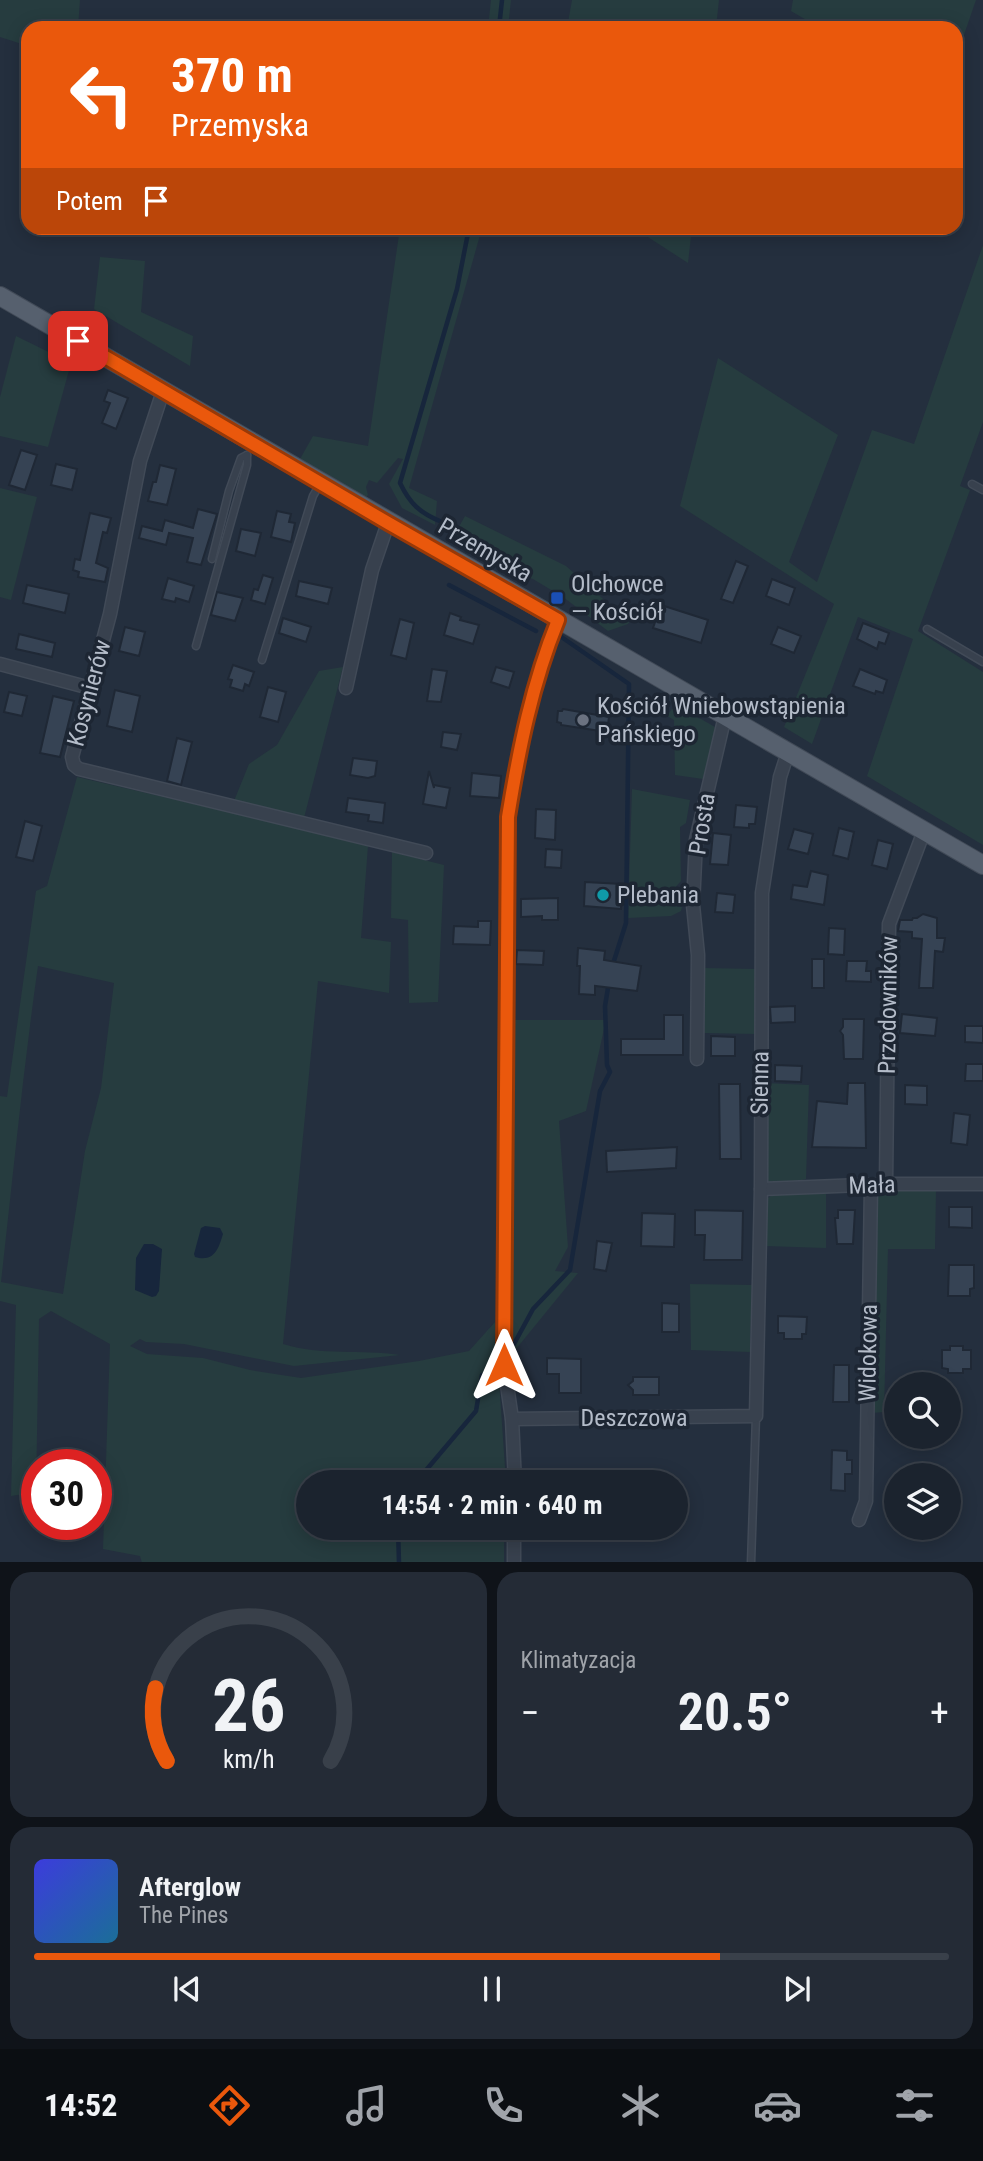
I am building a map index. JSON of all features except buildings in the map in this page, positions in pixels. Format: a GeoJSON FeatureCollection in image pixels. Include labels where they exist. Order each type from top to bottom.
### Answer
{"type":"FeatureCollection","features":[{"type":"Feature","properties":{"kind":"main road","name":"Przemyska"},"geometry":{"type":"LineString","coordinates":[[0,296],[163,391],[251,449],[321,483],[983,865]]}},
{"type":"Feature","properties":{"kind":"street","name":"Kosynierów"},"geometry":{"type":"LineString","coordinates":[[163,391],[140,461],[110,614],[72,757],[74,765],[79,769],[426,853]]}},
{"type":"Feature","properties":{"kind":"street"},"geometry":{"type":"LineString","coordinates":[[346,688],[366,595],[388,523]]}},
{"type":"Feature","properties":{"kind":"street"},"geometry":{"type":"LineString","coordinates":[[514,1470],[512,1419],[504,1365],[508,817],[532,692],[558,620]]}},
{"type":"Feature","properties":{"kind":"street"},"geometry":{"type":"LineString","coordinates":[[0,664],[90,688]]}},
{"type":"Feature","properties":{"kind":"street","name":"Prosta"},"geometry":{"type":"LineString","coordinates":[[696,1059],[698,955],[693,905],[696,840],[725,716]]}},
{"type":"Feature","properties":{"kind":"street","name":"Sienna"},"geometry":{"type":"LineString","coordinates":[[756,1416],[761,1189],[762,893],[780,777],[788,752]]}},
{"type":"Feature","properties":{"kind":"street","name":"Przodowników"},"geometry":{"type":"LineString","coordinates":[[886,1184],[889,924],[924,831]]}},
{"type":"Feature","properties":{"kind":"street","name":"Mała"},"geometry":{"type":"LineString","coordinates":[[761,1189],[886,1184],[983,1184]]}},
{"type":"Feature","properties":{"kind":"street","name":"Widokowa"},"geometry":{"type":"LineString","coordinates":[[859,1520],[866,1500],[871,1185]]}},
{"type":"Feature","properties":{"kind":"street","name":"Deszczowa"},"geometry":{"type":"LineString","coordinates":[[512,1419],[756,1416]]}},
{"type":"Feature","properties":{"kind":"street"},"geometry":{"type":"LineString","coordinates":[[514,1540],[514,1562]]}},
{"type":"Feature","properties":{"kind":"lane"},"geometry":{"type":"LineString","coordinates":[[212,559],[229,491],[241,458],[251,449]]}},
{"type":"Feature","properties":{"kind":"lane"},"geometry":{"type":"LineString","coordinates":[[196,646],[251,449]]}},
{"type":"Feature","properties":{"kind":"lane"},"geometry":{"type":"LineString","coordinates":[[262,660],[313,496],[321,483]]}},
{"type":"Feature","properties":{"kind":"lane"},"geometry":{"type":"LineString","coordinates":[[972,484],[983,490]]}},
{"type":"Feature","properties":{"kind":"lane"},"geometry":{"type":"LineString","coordinates":[[927,629],[983,662]]}},
{"type":"Feature","properties":{"kind":"lane"},"geometry":{"type":"LineString","coordinates":[[751,1562],[756,1416]]}},
{"type":"Feature","properties":{"kind":"green space"},"geometry":{"type":"Polygon","coordinates":[[[0,0],[80,0],[78,21],[21,21],[21,44],[0,37],[0,0]]]}},
{"type":"Feature","properties":{"kind":"green space"},"geometry":{"type":"Polygon","coordinates":[[[491,0],[511,0],[509,21],[489,21],[491,0]]]}},
{"type":"Feature","properties":{"kind":"green space"},"geometry":{"type":"Polygon","coordinates":[[[572,0],[719,0],[717,21],[568,21],[572,0]]]}},
{"type":"Feature","properties":{"kind":"green space"},"geometry":{"type":"Polygon","coordinates":[[[793,0],[976,0],[963,38],[963,21],[808,21],[791,11],[793,0]]]}},
{"type":"Feature","properties":{"kind":"green space"},"geometry":{"type":"Polygon","coordinates":[[[399,235],[480,235],[409,488],[437,501],[435,525],[402,508],[389,484],[403,459],[398,458],[377,483],[369,480],[366,497],[300,459],[313,436],[368,446],[399,235]]]}},
{"type":"Feature","properties":{"kind":"green space"},"geometry":{"type":"Polygon","coordinates":[[[645,235],[691,235],[688,263],[645,235]]]}},
{"type":"Feature","properties":{"kind":"green space"},"geometry":{"type":"Polygon","coordinates":[[[983,245],[983,422],[960,486],[970,490],[918,631],[983,672],[983,845],[867,776],[913,639],[858,617],[812,744],[784,727],[834,604],[680,506],[718,358],[838,435],[789,562],[817,582],[872,430],[914,444],[983,245]]]}},
{"type":"Feature","properties":{"kind":"green space"},"geometry":{"type":"Polygon","coordinates":[[[100,257],[145,261],[141,312],[193,336],[190,366],[94,309],[100,257]]]}},
{"type":"Feature","properties":{"kind":"green space"},"geometry":{"type":"Polygon","coordinates":[[[16,336],[71,363],[48,447],[0,436],[0,397],[16,336]]]}},
{"type":"Feature","properties":{"kind":"green space"},"geometry":{"type":"Polygon","coordinates":[[[0,488],[37,497],[11,600],[0,597],[0,488]]]}},
{"type":"Feature","properties":{"kind":"green space"},"geometry":{"type":"Polygon","coordinates":[[[465,516],[566,566],[629,622],[628,624],[608,631],[563,597],[533,579],[499,568],[451,541],[465,516]]]}},
{"type":"Feature","properties":{"kind":"green space"},"geometry":{"type":"Polygon","coordinates":[[[343,667],[304,818],[234,801],[249,764],[277,745],[319,671],[343,667]]]}},
{"type":"Feature","properties":{"kind":"green space"},"geometry":{"type":"Polygon","coordinates":[[[672,709],[715,727],[708,774],[703,779],[675,775],[674,720],[667,716],[672,709]]]}},
{"type":"Feature","properties":{"kind":"green space"},"geometry":{"type":"Polygon","coordinates":[[[77,777],[368,846],[361,938],[391,942],[389,993],[318,981],[283,1344],[312,1350],[400,1355],[294,1366],[184,1344],[146,1342],[140,1339],[130,1346],[147,1354],[203,1358],[250,1370],[301,1378],[469,1351],[495,1322],[505,1470],[296,1470],[296,1540],[504,1540],[504,1562],[142,1562],[140,1556],[103,1549],[103,1540],[112,1540],[112,1449],[106,1449],[110,1344],[51,1311],[39,1319],[37,1449],[21,1449],[21,1494],[11,1496],[16,1305],[0,1301],[0,1096],[7,1097],[36,891],[47,886],[77,777]],[[38,966],[1,1282],[63,1294],[85,1151],[101,1088],[114,983],[38,966]]]}},
{"type":"Feature","properties":{"kind":"green space"},"geometry":{"type":"Polygon","coordinates":[[[632,789],[690,800],[686,823],[680,827],[681,881],[672,891],[662,893],[663,905],[682,907],[681,911],[671,916],[628,918],[632,789]]]}},
{"type":"Feature","properties":{"kind":"green space"},"geometry":{"type":"Polygon","coordinates":[[[392,852],[444,865],[438,1002],[409,1003],[408,920],[391,918],[392,852]]]}},
{"type":"Feature","properties":{"kind":"green space"},"geometry":{"type":"Polygon","coordinates":[[[704,968],[756,969],[756,1034],[704,1033],[704,968]]]}},
{"type":"Feature","properties":{"kind":"green space"},"geometry":{"type":"Polygon","coordinates":[[[512,1020],[606,1020],[586,1111],[559,1121],[568,1247],[555,1271],[578,1273],[516,1349],[508,1345],[512,1020]]]}},
{"type":"Feature","properties":{"kind":"green space"},"geometry":{"type":"Polygon","coordinates":[[[764,1083],[809,1085],[806,1179],[765,1183],[764,1083]]]}},
{"type":"Feature","properties":{"kind":"green space"},"geometry":{"type":"Polygon","coordinates":[[[936,1190],[935,1249],[888,1249],[884,1412],[872,1413],[878,1197],[887,1191],[936,1190]]]}},
{"type":"Feature","properties":{"kind":"green space"},"geometry":{"type":"Polygon","coordinates":[[[776,1193],[826,1194],[826,1248],[766,1246],[766,1199],[776,1193]]]}},
{"type":"Feature","properties":{"kind":"green space"},"geometry":{"type":"Polygon","coordinates":[[[690,1284],[752,1285],[750,1352],[691,1350],[690,1284]]]}},
{"type":"Feature","properties":{"kind":"water"},"geometry":{"type":"Polygon","coordinates":[[[201,1228],[220,1228],[223,1234],[214,1254],[206,1258],[195,1257],[201,1228]]]}},
{"type":"Feature","properties":{"kind":"water"},"geometry":{"type":"Polygon","coordinates":[[[144,1244],[153,1244],[162,1249],[159,1291],[152,1297],[135,1290],[136,1258],[144,1244]]]}},
{"type":"Feature","properties":{"kind":"waterway"},"geometry":{"type":"LineString","coordinates":[[500,21],[502,0]]}},
{"type":"Feature","properties":{"kind":"waterway"},"geometry":{"type":"LineString","coordinates":[[442,522],[417,507],[400,483],[457,289],[468,235]]}},
{"type":"Feature","properties":{"kind":"waterway"},"geometry":{"type":"LineString","coordinates":[[449,585],[536,631]]}},
{"type":"Feature","properties":{"kind":"waterway"},"geometry":{"type":"LineString","coordinates":[[560,636],[629,684],[626,923],[612,967]]}},
{"type":"Feature","properties":{"kind":"waterway"},"geometry":{"type":"LineString","coordinates":[[514,1344],[533,1309],[570,1270],[600,1091],[610,1072],[607,1065],[605,1006],[609,982]]}},
{"type":"Feature","properties":{"kind":"waterway"},"geometry":{"type":"LineString","coordinates":[[426,1470],[476,1411],[482,1375]]}},
{"type":"Feature","properties":{"kind":"waterway"},"geometry":{"type":"LineString","coordinates":[[398,1540],[399,1562]]}},
{"type":"Feature","properties":{"kind":"place","name":"Olchowce — Kościół"},"geometry":{"type":"Point","coordinates":[557,598]}},
{"type":"Feature","properties":{"kind":"place","name":"Kościół Wniebowstąpienia Pańskiego"},"geometry":{"type":"Point","coordinates":[583,720]}},
{"type":"Feature","properties":{"kind":"place","name":"Plebania"},"geometry":{"type":"Point","coordinates":[603,895]}},
{"type":"Feature","properties":{"kind":"route"},"geometry":{"type":"LineString","coordinates":[[78,341],[558,620],[532,692],[508,817],[504,1365]]}}]}
